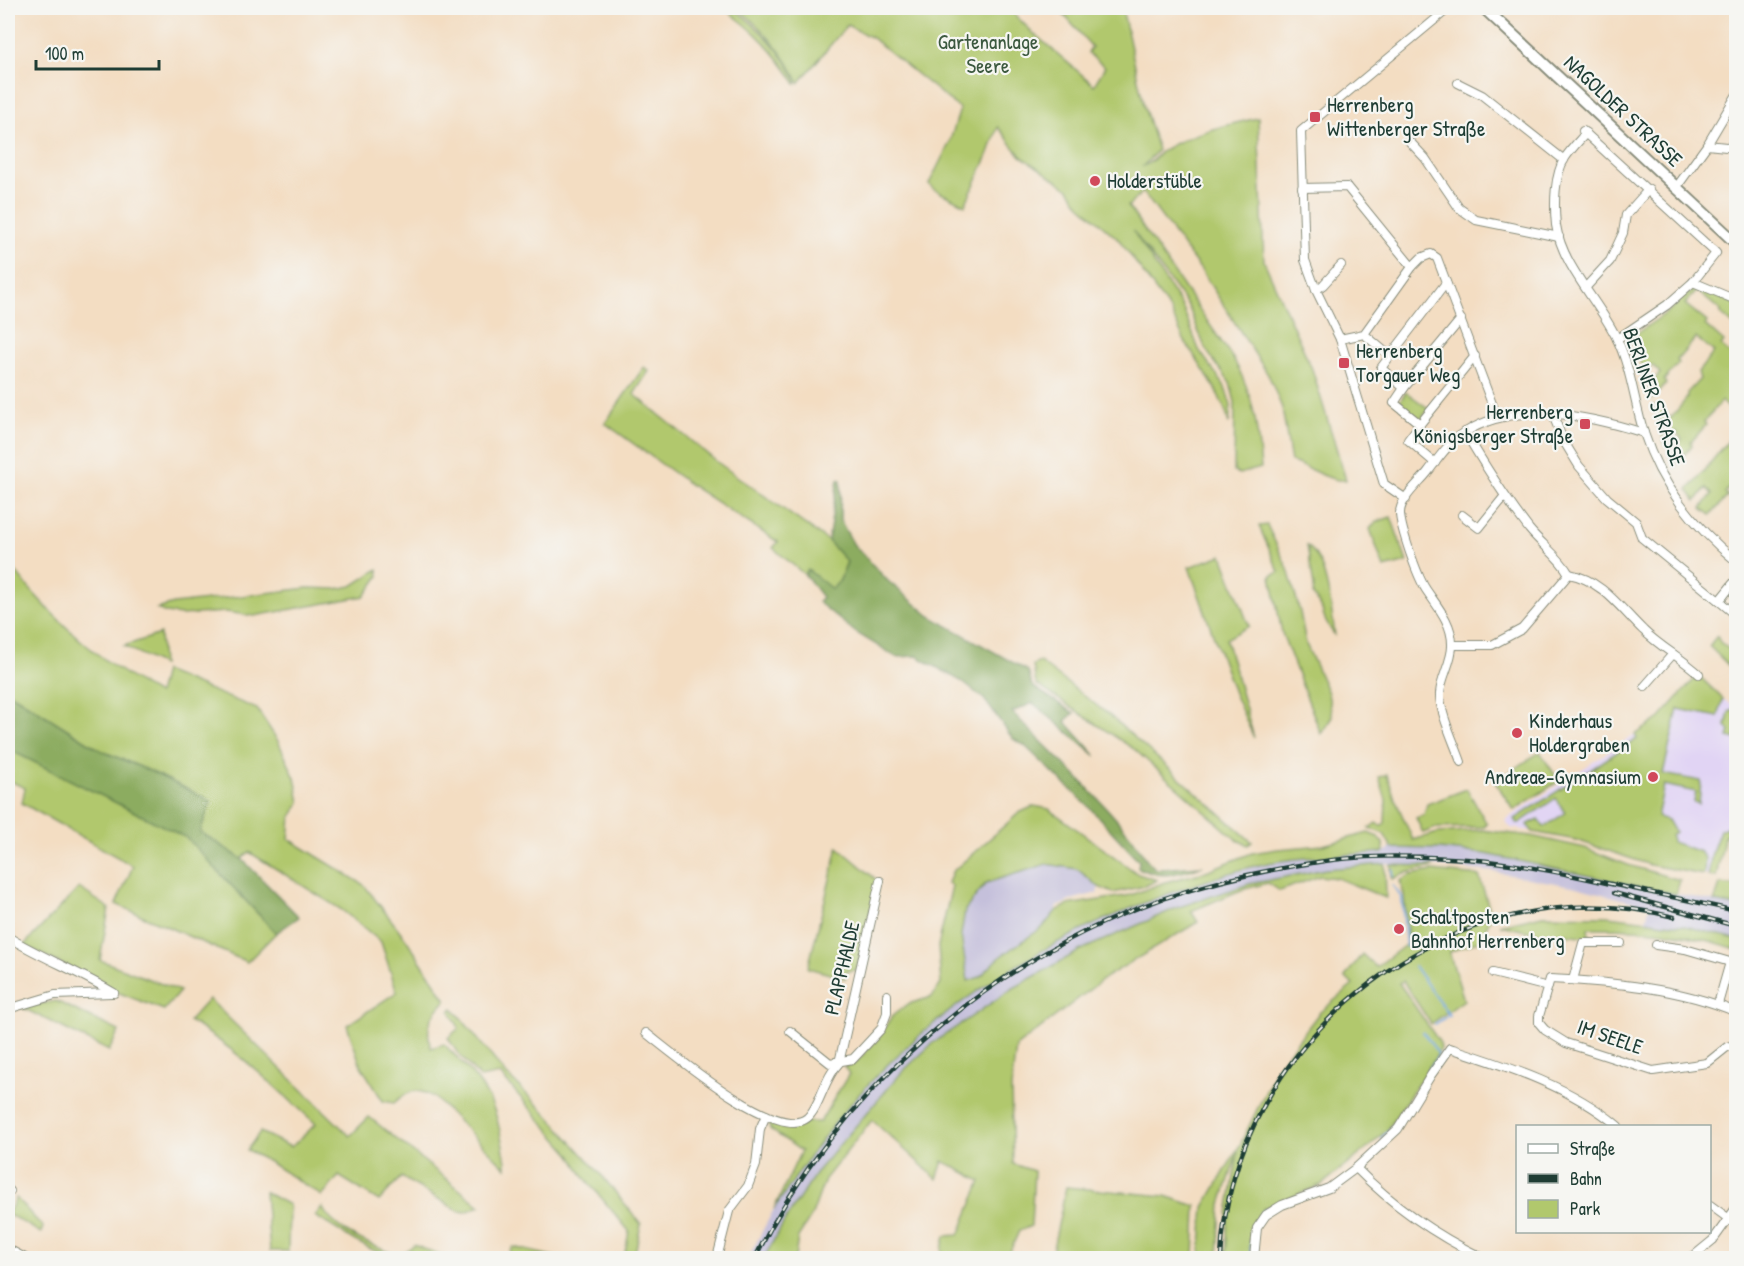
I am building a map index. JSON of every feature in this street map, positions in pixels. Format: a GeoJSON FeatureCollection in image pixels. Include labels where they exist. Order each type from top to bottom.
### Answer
{"type":"FeatureCollection","features":[{"type":"Feature","properties":{"kind":"main road","name":"NAGOLDER STRASSE"},"geometry":{"type":"LineString","coordinates":[[1484,8],[1737,243]]}},
{"type":"Feature","properties":{"kind":"street"},"geometry":{"type":"LineString","coordinates":[[1406,499],[1384,484],[1340,339],[1316,290],[1305,260],[1301,131],[1449,8]]}},
{"type":"Feature","properties":{"kind":"street"},"geometry":{"type":"LineString","coordinates":[[1458,82],[1482,95],[1564,160]]}},
{"type":"Feature","properties":{"kind":"street"},"geometry":{"type":"LineString","coordinates":[[1676,188],[1707,145],[1737,96]]}},
{"type":"Feature","properties":{"kind":"street","name":"BERLINER STRASSE"},"geometry":{"type":"LineString","coordinates":[[1693,282],[1716,254],[1584,132],[1564,160],[1554,194],[1559,237],[1566,255],[1617,339],[1633,385],[1644,434],[1662,475],[1688,515],[1711,540],[1737,561]]}},
{"type":"Feature","properties":{"kind":"street"},"geometry":{"type":"LineString","coordinates":[[1410,142],[1425,158],[1459,208],[1476,220],[1559,237]]}},
{"type":"Feature","properties":{"kind":"street"},"geometry":{"type":"LineString","coordinates":[[1707,145],[1737,148]]}},
{"type":"Feature","properties":{"kind":"street"},"geometry":{"type":"LineString","coordinates":[[1302,188],[1347,187],[1412,267]]}},
{"type":"Feature","properties":{"kind":"street"},"geometry":{"type":"LineString","coordinates":[[1586,287],[1610,261],[1623,233],[1626,215],[1648,189]]}},
{"type":"Feature","properties":{"kind":"street"},"geometry":{"type":"LineString","coordinates":[[1340,339],[1364,334],[1412,267],[1421,258],[1431,254],[1437,258],[1497,417]]}},
{"type":"Feature","properties":{"kind":"street"},"geometry":{"type":"LineString","coordinates":[[1316,290],[1341,265]]}},
{"type":"Feature","properties":{"kind":"street"},"geometry":{"type":"LineString","coordinates":[[1617,339],[1667,305],[1693,282],[1737,300]]}},
{"type":"Feature","properties":{"kind":"street"},"geometry":{"type":"LineString","coordinates":[[1404,388],[1381,368],[1446,283]]}},
{"type":"Feature","properties":{"kind":"street"},"geometry":{"type":"LineString","coordinates":[[1420,424],[1394,403],[1461,319]]}},
{"type":"Feature","properties":{"kind":"street"},"geometry":{"type":"LineString","coordinates":[[1364,334],[1390,356]]}},
{"type":"Feature","properties":{"kind":"street"},"geometry":{"type":"LineString","coordinates":[[1435,463],[1408,440],[1475,356]]}},
{"type":"Feature","properties":{"kind":"street"},"geometry":{"type":"LineString","coordinates":[[1553,415],[1563,441],[1579,466],[1607,498],[1636,522],[1642,538],[1737,615]]}},
{"type":"Feature","properties":{"kind":"street"},"geometry":{"type":"LineString","coordinates":[[1461,762],[1440,694],[1452,645],[1447,622],[1438,604],[1424,586],[1403,530],[1400,512],[1406,499],[1452,442],[1465,432],[1497,417],[1579,416],[1612,423],[1644,434]]}},
{"type":"Feature","properties":{"kind":"street"},"geometry":{"type":"LineString","coordinates":[[1465,432],[1504,496],[1532,533],[1563,563],[1569,574]]}},
{"type":"Feature","properties":{"kind":"street"},"geometry":{"type":"LineString","coordinates":[[1462,515],[1479,528],[1504,496]]}},
{"type":"Feature","properties":{"kind":"street"},"geometry":{"type":"LineString","coordinates":[[1452,645],[1492,645],[1522,629],[1569,574]]}},
{"type":"Feature","properties":{"kind":"street"},"geometry":{"type":"LineString","coordinates":[[1569,574],[1581,576],[1616,599],[1644,631],[1700,674]]}},
{"type":"Feature","properties":{"kind":"street"},"geometry":{"type":"LineString","coordinates":[[1719,601],[1737,580]]}},
{"type":"Feature","properties":{"kind":"street"},"geometry":{"type":"LineString","coordinates":[[1645,686],[1673,654]]}},
{"type":"Feature","properties":{"kind":"street","name":"PLAPPHALDE"},"geometry":{"type":"LineString","coordinates":[[646,1033],[730,1096],[755,1111],[786,1122],[805,1120],[812,1113],[831,1071],[838,1063],[880,881]]}},
{"type":"Feature","properties":{"kind":"street"},"geometry":{"type":"LineString","coordinates":[[8,937],[114,993],[55,995],[8,1009]]}},
{"type":"Feature","properties":{"kind":"street"},"geometry":{"type":"LineString","coordinates":[[1573,981],[1583,943],[1621,943]]}},
{"type":"Feature","properties":{"kind":"street"},"geometry":{"type":"LineString","coordinates":[[1656,945],[1685,949],[1730,962],[1718,1004]]}},
{"type":"Feature","properties":{"kind":"street"},"geometry":{"type":"LineString","coordinates":[[1493,973],[1548,987],[1550,979],[1679,993],[1737,1012]]}},
{"type":"Feature","properties":{"kind":"street","name":"IM SEELE"},"geometry":{"type":"LineString","coordinates":[[1548,987],[1539,1016],[1539,1023],[1545,1030],[1566,1043],[1653,1071],[1707,1063],[1727,1047],[1737,1044]]}},
{"type":"Feature","properties":{"kind":"street","name":"PLAPPHALDE"},"geometry":{"type":"LineString","coordinates":[[838,1063],[853,1059],[881,1029],[887,1012],[887,995]]}},
{"type":"Feature","properties":{"kind":"street"},"geometry":{"type":"LineString","coordinates":[[790,1031],[830,1063],[838,1063]]}},
{"type":"Feature","properties":{"kind":"street"},"geometry":{"type":"LineString","coordinates":[[1254,1258],[1257,1228],[1266,1215],[1282,1206],[1329,1188],[1356,1168],[1398,1129],[1450,1048],[1528,1074],[1567,1093],[1617,1125]]}},
{"type":"Feature","properties":{"kind":"street"},"geometry":{"type":"LineString","coordinates":[[717,1258],[729,1211],[748,1186],[756,1166],[760,1129],[766,1115]]}},
{"type":"Feature","properties":{"kind":"street"},"geometry":{"type":"LineString","coordinates":[[1356,1168],[1381,1193],[1428,1229],[1483,1258]]}},
{"type":"Feature","properties":{"kind":"street"},"geometry":{"type":"LineString","coordinates":[[1711,1206],[1737,1224]]}},
{"type":"Feature","properties":{"kind":"street"},"geometry":{"type":"LineString","coordinates":[[1691,1258],[1713,1240],[1737,1208]]}},
{"type":"Feature","properties":{"kind":"street"},"geometry":{"type":"LineString","coordinates":[[8,1249],[25,1258]]}},
{"type":"Feature","properties":{"kind":"shaded area","name":"Andreae-Gymnasium"},"geometry":{"type":"Polygon","coordinates":[[[1698,675],[1736,708],[1736,831],[1721,829],[1711,876],[1672,869],[1560,835],[1511,828],[1505,820],[1660,718],[1698,675]]]}},
{"type":"Feature","properties":{"kind":"shaded area"},"geometry":{"type":"Polygon","coordinates":[[[1392,848],[1439,849],[1486,854],[1736,906],[1736,939],[1681,925],[1646,920],[1649,909],[1652,907],[1572,886],[1494,872],[1385,864],[1326,869],[1249,884],[1179,907],[1080,950],[933,1043],[902,1072],[818,1170],[764,1258],[748,1258],[774,1209],[816,1148],[863,1089],[913,1040],[967,998],[1026,959],[1086,927],[1148,899],[1213,878],[1278,861],[1384,852],[1392,848]]]}},
{"type":"Feature","properties":{"kind":"shaded area"},"geometry":{"type":"Polygon","coordinates":[[[1047,864],[1077,869],[1099,887],[1097,893],[1056,907],[1056,911],[1043,927],[1001,956],[980,977],[967,981],[961,935],[965,910],[986,883],[1047,864]]]}},
{"type":"Feature","properties":{"kind":"green space"},"geometry":{"type":"Polygon","coordinates":[[[723,8],[733,8],[770,41],[791,70],[797,81],[796,84],[764,42],[723,8]]]}},
{"type":"Feature","properties":{"kind":"green space","name":"Gartenanlage Seere"},"geometry":{"type":"Polygon","coordinates":[[[737,8],[1008,8],[1032,32],[1094,85],[1105,67],[1088,53],[1092,47],[1058,8],[1122,8],[1144,106],[1158,150],[1143,166],[1165,149],[1187,138],[1258,118],[1264,261],[1312,369],[1346,480],[1326,477],[1291,462],[1282,408],[1269,376],[1201,270],[1143,192],[1128,206],[1234,360],[1247,387],[1254,412],[1261,468],[1239,474],[1234,472],[1235,402],[1230,383],[1206,350],[1188,306],[1133,231],[1183,308],[1199,350],[1224,385],[1231,405],[1229,424],[1215,388],[1184,340],[1170,310],[1120,241],[1080,205],[1069,189],[1021,156],[998,127],[989,153],[965,205],[933,189],[929,184],[949,144],[960,109],[872,38],[847,25],[799,83],[787,61],[772,42],[737,8]]]}},
{"type":"Feature","properties":{"kind":"green space"},"geometry":{"type":"Polygon","coordinates":[[[1696,287],[1736,304],[1736,327],[1697,291],[1685,304],[1707,322],[1705,325],[1724,342],[1721,346],[1736,359],[1736,414],[1721,401],[1675,466],[1670,456],[1682,439],[1675,431],[1665,444],[1654,405],[1671,418],[1687,398],[1687,393],[1700,379],[1698,372],[1714,352],[1696,338],[1677,360],[1679,363],[1664,380],[1666,384],[1652,399],[1648,387],[1660,373],[1652,365],[1645,374],[1631,337],[1666,313],[1696,287]]]}},
{"type":"Feature","properties":{"kind":"green space"},"geometry":{"type":"Polygon","coordinates":[[[644,367],[649,371],[634,394],[717,462],[828,541],[847,561],[840,580],[832,590],[807,571],[805,575],[773,548],[778,542],[692,486],[605,423],[644,367]]]}},
{"type":"Feature","properties":{"kind":"green space"},"geometry":{"type":"Polygon","coordinates":[[[1406,392],[1429,409],[1421,419],[1400,404],[1406,392]]]}},
{"type":"Feature","properties":{"kind":"green space"},"geometry":{"type":"Polygon","coordinates":[[[1736,421],[1736,480],[1725,493],[1728,496],[1711,515],[1702,508],[1712,494],[1706,488],[1696,501],[1688,490],[1733,435],[1732,426],[1736,421]]]}},
{"type":"Feature","properties":{"kind":"green space"},"geometry":{"type":"Polygon","coordinates":[[[838,479],[841,480],[840,520],[854,545],[888,581],[930,616],[1028,671],[1032,686],[1074,713],[1065,721],[1096,756],[1033,703],[1012,712],[1101,802],[1132,837],[1152,865],[1156,869],[1203,866],[1163,875],[1138,868],[1139,861],[1089,807],[1024,745],[1013,739],[984,699],[961,681],[917,656],[896,657],[855,632],[818,602],[822,597],[805,575],[808,570],[832,589],[840,580],[847,562],[828,541],[838,479]]]}},
{"type":"Feature","properties":{"kind":"green space"},"geometry":{"type":"Polygon","coordinates":[[[1391,517],[1407,562],[1384,568],[1370,529],[1376,522],[1391,517]]]}},
{"type":"Feature","properties":{"kind":"green space"},"geometry":{"type":"Polygon","coordinates":[[[1267,525],[1288,569],[1306,644],[1328,693],[1332,717],[1321,734],[1282,633],[1271,576],[1279,572],[1259,526],[1267,525]]]}},
{"type":"Feature","properties":{"kind":"green space"},"geometry":{"type":"Polygon","coordinates":[[[1307,546],[1314,552],[1324,574],[1335,636],[1313,595],[1314,586],[1307,546]]]}},
{"type":"Feature","properties":{"kind":"green space"},"geometry":{"type":"Polygon","coordinates":[[[1222,555],[1249,626],[1226,639],[1254,738],[1234,693],[1189,567],[1222,555]]]}},
{"type":"Feature","properties":{"kind":"green space"},"geometry":{"type":"Polygon","coordinates":[[[8,558],[26,584],[66,627],[94,651],[140,684],[158,694],[164,671],[257,709],[278,741],[295,778],[300,802],[291,817],[289,839],[364,885],[406,939],[446,1000],[429,1027],[431,1048],[444,1044],[484,1089],[497,1120],[506,1168],[435,1098],[423,1092],[414,1091],[394,1103],[383,1101],[361,1066],[347,1025],[397,992],[381,942],[342,910],[249,852],[242,859],[200,832],[211,801],[150,771],[102,751],[8,692],[8,558]]]}},
{"type":"Feature","properties":{"kind":"green space"},"geometry":{"type":"Polygon","coordinates":[[[378,569],[379,576],[365,596],[254,616],[226,612],[181,615],[157,609],[174,604],[308,588],[336,589],[352,586],[378,569]]]}},
{"type":"Feature","properties":{"kind":"green space"},"geometry":{"type":"Polygon","coordinates":[[[160,634],[162,665],[124,646],[160,634]]]}},
{"type":"Feature","properties":{"kind":"green space"},"geometry":{"type":"Polygon","coordinates":[[[1717,636],[1720,642],[1736,655],[1736,673],[1709,646],[1717,636]]]}},
{"type":"Feature","properties":{"kind":"green space"},"geometry":{"type":"Polygon","coordinates":[[[1040,662],[1108,714],[1252,842],[1248,845],[1237,840],[1134,749],[1036,684],[1033,665],[1040,662]]]}},
{"type":"Feature","properties":{"kind":"green space"},"geometry":{"type":"Polygon","coordinates":[[[1698,675],[1723,699],[1718,717],[1678,709],[1663,774],[1701,781],[1699,804],[1694,802],[1696,792],[1664,785],[1657,817],[1668,820],[1675,832],[1671,835],[1672,842],[1700,852],[1705,858],[1704,875],[1650,865],[1576,840],[1533,832],[1527,825],[1538,819],[1544,827],[1565,813],[1556,798],[1518,824],[1515,819],[1637,739],[1635,735],[1660,718],[1698,675]]]}},
{"type":"Feature","properties":{"kind":"green space"},"geometry":{"type":"Polygon","coordinates":[[[8,692],[102,751],[150,771],[211,801],[200,832],[242,859],[299,917],[276,933],[187,838],[8,749],[8,692]]]}},
{"type":"Feature","properties":{"kind":"green space"},"geometry":{"type":"Polygon","coordinates":[[[1736,709],[1736,739],[1728,737],[1730,731],[1726,726],[1729,712],[1736,709]]]}},
{"type":"Feature","properties":{"kind":"green space"},"geometry":{"type":"Polygon","coordinates":[[[8,749],[187,838],[276,933],[247,962],[116,904],[133,866],[22,803],[25,788],[8,780],[8,749]]]}},
{"type":"Feature","properties":{"kind":"green space"},"geometry":{"type":"Polygon","coordinates":[[[1540,752],[1559,781],[1514,810],[1495,782],[1540,752]]]}},
{"type":"Feature","properties":{"kind":"green space"},"geometry":{"type":"Polygon","coordinates":[[[1387,775],[1413,840],[1438,833],[1481,830],[1531,836],[1585,848],[1628,865],[1680,880],[1676,894],[1486,854],[1439,849],[1392,848],[1384,834],[1369,828],[1376,823],[1382,826],[1385,823],[1386,800],[1379,777],[1387,775]]]}},
{"type":"Feature","properties":{"kind":"green space"},"geometry":{"type":"Polygon","coordinates":[[[1467,789],[1487,824],[1484,827],[1436,828],[1423,833],[1416,818],[1424,815],[1427,804],[1467,789]]]}},
{"type":"Feature","properties":{"kind":"green space"},"geometry":{"type":"Polygon","coordinates":[[[1034,806],[1049,809],[1138,874],[1157,880],[1145,886],[1113,893],[1099,887],[1077,869],[1047,864],[986,883],[965,910],[961,935],[968,981],[980,977],[1001,956],[1043,927],[1056,911],[1068,905],[1131,895],[1165,882],[1201,873],[1252,853],[1323,845],[1368,833],[1378,837],[1383,843],[1384,852],[1280,861],[1227,874],[1151,900],[1105,919],[1017,965],[936,1022],[864,1089],[817,1147],[774,1209],[801,1151],[770,1129],[769,1124],[795,1127],[807,1122],[820,1122],[849,1074],[844,1066],[856,1062],[878,1038],[892,1016],[908,1004],[932,997],[941,984],[938,946],[952,886],[948,883],[952,872],[1019,813],[1034,806]]]}},
{"type":"Feature","properties":{"kind":"green space"},"geometry":{"type":"Polygon","coordinates":[[[1731,825],[1736,827],[1736,838],[1725,835],[1716,877],[1708,876],[1712,852],[1720,830],[1731,825]]]}},
{"type":"Feature","properties":{"kind":"green space"},"geometry":{"type":"Polygon","coordinates":[[[838,847],[878,881],[857,970],[847,971],[845,978],[808,968],[838,847]]]}},
{"type":"Feature","properties":{"kind":"green space"},"geometry":{"type":"Polygon","coordinates":[[[1385,864],[1386,898],[1337,878],[1320,876],[1280,891],[1268,883],[1241,890],[1191,911],[1198,922],[1106,977],[1016,1047],[1011,1088],[1013,1164],[1034,1171],[1031,1226],[1019,1231],[1007,1258],[940,1258],[945,1236],[959,1235],[981,1181],[943,1161],[937,1179],[872,1120],[825,1179],[812,1215],[798,1237],[795,1258],[764,1258],[818,1170],[902,1072],[933,1043],[1012,989],[1081,950],[1179,907],[1249,884],[1326,869],[1385,864]]]}},
{"type":"Feature","properties":{"kind":"green space"},"geometry":{"type":"Polygon","coordinates":[[[1391,865],[1433,867],[1409,872],[1392,879],[1391,865]]]}},
{"type":"Feature","properties":{"kind":"green space"},"geometry":{"type":"Polygon","coordinates":[[[1432,871],[1479,876],[1492,916],[1482,940],[1449,952],[1464,1000],[1431,1024],[1403,981],[1399,983],[1440,1043],[1441,1049],[1388,1129],[1321,1185],[1264,1208],[1253,1224],[1250,1258],[1226,1258],[1228,1214],[1238,1151],[1221,1204],[1218,1258],[1200,1258],[1204,1207],[1240,1145],[1277,1068],[1319,1013],[1353,985],[1345,977],[1362,954],[1376,967],[1408,943],[1404,895],[1400,881],[1410,875],[1432,871]]]}},
{"type":"Feature","properties":{"kind":"green space"},"geometry":{"type":"Polygon","coordinates":[[[1720,884],[1736,886],[1736,906],[1714,902],[1720,884]]]}},
{"type":"Feature","properties":{"kind":"green space"},"geometry":{"type":"Polygon","coordinates":[[[79,888],[109,908],[100,960],[180,991],[164,1010],[114,991],[24,945],[79,888]]]}},
{"type":"Feature","properties":{"kind":"green space"},"geometry":{"type":"Polygon","coordinates":[[[1542,915],[1608,916],[1681,925],[1736,939],[1736,949],[1700,938],[1626,928],[1588,928],[1589,937],[1556,933],[1549,936],[1500,925],[1542,915]]]}},
{"type":"Feature","properties":{"kind":"green space"},"geometry":{"type":"Polygon","coordinates":[[[209,999],[350,1136],[369,1117],[480,1206],[466,1212],[459,1211],[401,1177],[379,1201],[339,1176],[322,1196],[247,1150],[260,1132],[291,1147],[316,1124],[239,1056],[189,1021],[209,999]]]}},
{"type":"Feature","properties":{"kind":"green space"},"geometry":{"type":"Polygon","coordinates":[[[56,1001],[119,1031],[109,1051],[21,1007],[56,1001]]]}},
{"type":"Feature","properties":{"kind":"green space"},"geometry":{"type":"Polygon","coordinates":[[[453,1008],[504,1072],[546,1113],[641,1224],[634,1258],[624,1258],[629,1231],[584,1177],[571,1155],[500,1074],[480,1078],[457,1052],[448,1038],[459,1028],[450,1011],[453,1008]]]}},
{"type":"Feature","properties":{"kind":"green space"},"geometry":{"type":"Polygon","coordinates":[[[1066,1187],[1165,1196],[1196,1206],[1194,1258],[1051,1258],[1066,1187]]]}},
{"type":"Feature","properties":{"kind":"green space"},"geometry":{"type":"Polygon","coordinates":[[[265,1192],[289,1205],[288,1251],[270,1251],[265,1192]]]}},
{"type":"Feature","properties":{"kind":"green space"},"geometry":{"type":"Polygon","coordinates":[[[16,1198],[43,1227],[41,1233],[8,1214],[16,1198]]]}},
{"type":"Feature","properties":{"kind":"green space"},"geometry":{"type":"Polygon","coordinates":[[[322,1207],[328,1216],[345,1231],[366,1243],[398,1256],[414,1245],[448,1258],[389,1258],[355,1241],[315,1216],[322,1207]]]}},
{"type":"Feature","properties":{"kind":"green space"},"geometry":{"type":"Polygon","coordinates":[[[513,1247],[555,1257],[560,1258],[507,1258],[513,1247]]]}},
{"type":"Feature","properties":{"kind":"waterway"},"geometry":{"type":"LineString","coordinates":[[1393,869],[1393,876]]}},
{"type":"Feature","properties":{"kind":"waterway"},"geometry":{"type":"LineString","coordinates":[[1393,886],[1402,898],[1406,947]]}},
{"type":"Feature","properties":{"kind":"waterway"},"geometry":{"type":"LineString","coordinates":[[1414,966],[1449,1015],[1435,1024]]}},
{"type":"Feature","properties":{"kind":"waterway"},"geometry":{"type":"LineString","coordinates":[[1423,1032],[1439,1055],[1428,1072]]}},
{"type":"Feature","properties":{"kind":"waterway"},"geometry":{"type":"LineString","coordinates":[[1382,1138],[1397,1123]]}},
{"type":"Feature","properties":{"kind":"waterway"},"geometry":{"type":"LineString","coordinates":[[1254,1226],[1262,1212],[1272,1207]]}},
{"type":"Feature","properties":{"kind":"waterway"},"geometry":{"type":"LineString","coordinates":[[1250,1258],[1252,1241]]}},
{"type":"Feature","properties":{"kind":"railway"},"geometry":{"type":"LineString","coordinates":[[755,1258],[789,1198],[828,1141],[874,1088],[924,1040],[979,996],[1037,958],[1098,925],[1162,899],[1219,882],[1298,865],[1351,858],[1416,857],[1468,859],[1526,867],[1736,911]]}},
{"type":"Feature","properties":{"kind":"railway"},"geometry":{"type":"LineString","coordinates":[[1614,893],[1736,926]]}},
{"type":"Feature","properties":{"kind":"railway"},"geometry":{"type":"LineString","coordinates":[[1221,1258],[1234,1178],[1265,1104],[1311,1038],[1370,984],[1438,942],[1513,916],[1593,907],[1674,917]]}},
{"type":"Feature","properties":{"kind":"place","name":"Herrenberg Wittenberger Straße"},"geometry":{"type":"Point","coordinates":[1315,117]}},
{"type":"Feature","properties":{"kind":"place","name":"Holderstüble"},"geometry":{"type":"Point","coordinates":[1095,181]}},
{"type":"Feature","properties":{"kind":"place","name":"Herrenberg Torgauer Weg"},"geometry":{"type":"Point","coordinates":[1344,363]}},
{"type":"Feature","properties":{"kind":"place","name":"Herrenberg Königsberger Straße"},"geometry":{"type":"Point","coordinates":[1585,424]}},
{"type":"Feature","properties":{"kind":"place","name":"Kinderhaus Holdergraben"},"geometry":{"type":"Point","coordinates":[1517,733]}},
{"type":"Feature","properties":{"kind":"place","name":"Andreae-Gymnasium"},"geometry":{"type":"Point","coordinates":[1653,777]}},
{"type":"Feature","properties":{"kind":"place","name":"Schaltposten Bahnhof Herrenberg"},"geometry":{"type":"Point","coordinates":[1399,929]}}]}
